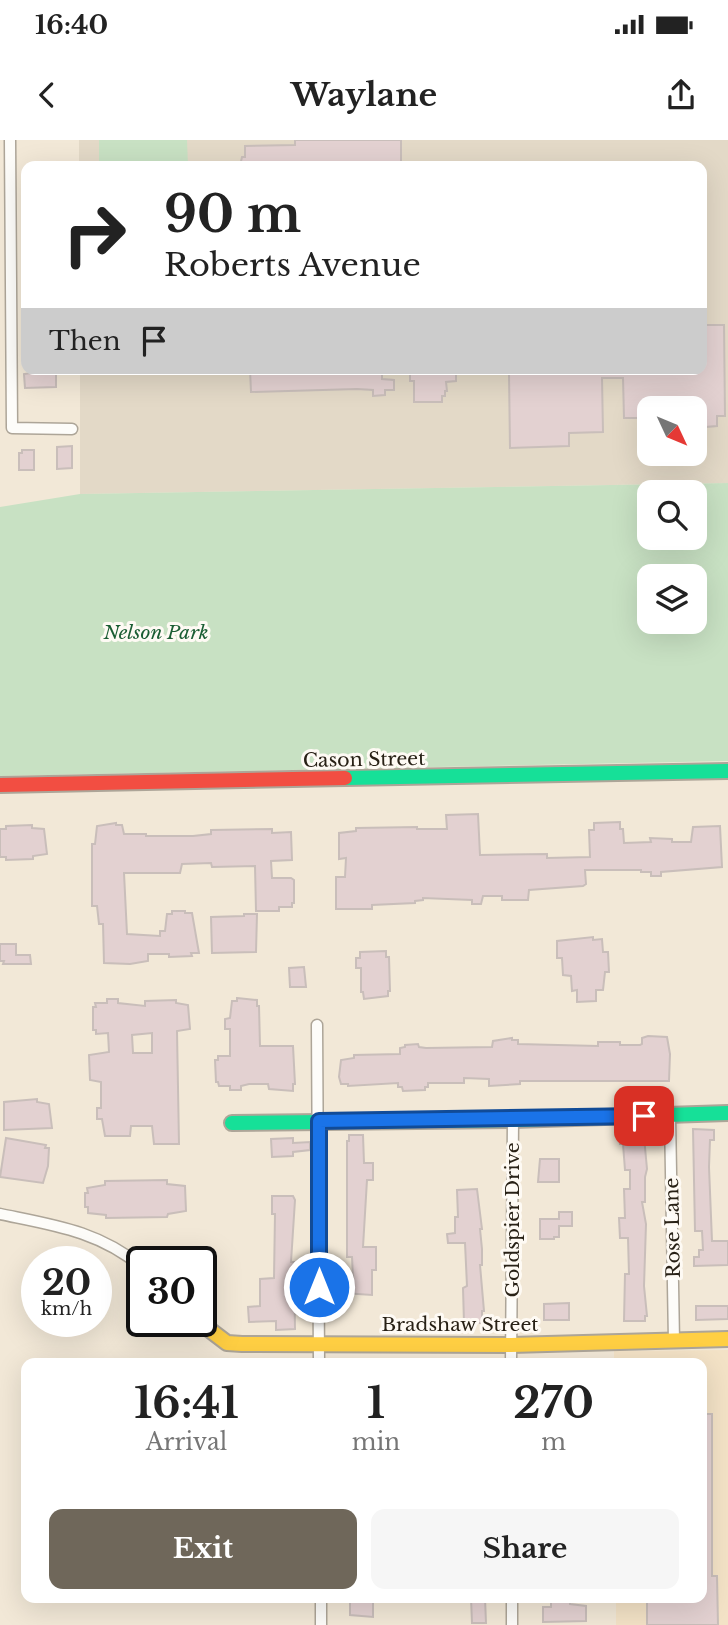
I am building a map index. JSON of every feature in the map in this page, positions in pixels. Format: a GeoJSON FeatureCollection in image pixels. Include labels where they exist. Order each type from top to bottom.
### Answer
{"type":"FeatureCollection","features":[{"type":"Feature","properties":{"kind":"street"},"geometry":{"type":"LineString","coordinates":[[10,140],[12,428],[72,429]]}},
{"type":"Feature","properties":{"kind":"street","name":"Cason Street"},"geometry":{"type":"LineString","coordinates":[[0,785],[728,771]]}},
{"type":"Feature","properties":{"kind":"street"},"geometry":{"type":"LineString","coordinates":[[317,1026],[319,1358]]}},
{"type":"Feature","properties":{"kind":"street"},"geometry":{"type":"LineString","coordinates":[[232,1123],[513,1120],[728,1113]]}},
{"type":"Feature","properties":{"kind":"street","name":"Rose Lane"},"geometry":{"type":"LineString","coordinates":[[670,1116],[674,1341]]}},
{"type":"Feature","properties":{"kind":"street","name":"Goldspier Drive"},"geometry":{"type":"LineString","coordinates":[[511,1358],[513,1120]]}},
{"type":"Feature","properties":{"kind":"street"},"geometry":{"type":"LineString","coordinates":[[0,1214],[97,1237],[126,1254]]}},
{"type":"Feature","properties":{"kind":"street","name":"Bradshaw Street"},"geometry":{"type":"LineString","coordinates":[[217,1335],[227,1343],[511,1345],[728,1339]]}},
{"type":"Feature","properties":{"kind":"street"},"geometry":{"type":"LineString","coordinates":[[320,1603],[321,1625]]}},
{"type":"Feature","properties":{"kind":"street"},"geometry":{"type":"LineString","coordinates":[[512,1603],[512,1625]]}},
{"type":"Feature","properties":{"kind":"shaded area"},"geometry":{"type":"Polygon","coordinates":[[[79,140],[728,140],[728,483],[707,483],[707,480],[637,480],[637,485],[80,494],[80,375],[707,375],[707,161],[79,161],[79,140]]]}},
{"type":"Feature","properties":{"kind":"shaded area"},"geometry":{"type":"Polygon","coordinates":[[[728,1350],[728,1625],[616,1625],[616,1603],[707,1603],[707,1358],[614,1358],[614,1351],[728,1350]]]}},
{"type":"Feature","properties":{"kind":"green space"},"geometry":{"type":"Polygon","coordinates":[[[99,140],[187,140],[188,161],[99,161],[99,140]]]}},
{"type":"Feature","properties":{"kind":"green space","name":"Nelson Park"},"geometry":{"type":"Polygon","coordinates":[[[707,483],[728,483],[728,761],[0,776],[0,507],[80,494],[637,485],[637,550],[707,550],[707,483]]]}},
{"type":"Feature","properties":{"kind":"building"},"geometry":{"type":"Polygon","coordinates":[[[295,140],[401,140],[401,161],[241,161],[242,157],[245,157],[245,146],[295,145],[295,140]]]}},
{"type":"Feature","properties":{"kind":"building"},"geometry":{"type":"Polygon","coordinates":[[[707,325],[724,325],[725,416],[717,416],[717,426],[707,427],[707,396],[637,396],[637,418],[624,418],[623,378],[602,378],[603,432],[569,433],[569,446],[510,448],[509,375],[707,375],[707,325]]]}},
{"type":"Feature","properties":{"kind":"building"},"geometry":{"type":"Polygon","coordinates":[[[24,375],[56,375],[56,387],[25,388],[24,375]]]}},
{"type":"Feature","properties":{"kind":"building"},"geometry":{"type":"Polygon","coordinates":[[[250,375],[382,375],[382,379],[394,380],[394,390],[385,390],[385,395],[373,396],[373,390],[357,389],[251,392],[250,375]]]}},
{"type":"Feature","properties":{"kind":"building"},"geometry":{"type":"Polygon","coordinates":[[[410,375],[456,375],[456,381],[446,382],[447,391],[445,396],[442,396],[442,402],[414,402],[414,381],[410,381],[410,375]]]}},
{"type":"Feature","properties":{"kind":"building"},"geometry":{"type":"Polygon","coordinates":[[[72,446],[72,468],[57,469],[57,447],[72,446]]]}},
{"type":"Feature","properties":{"kind":"building"},"geometry":{"type":"Polygon","coordinates":[[[22,450],[34,450],[34,470],[19,470],[19,453],[22,453],[22,450]]]}},
{"type":"Feature","properties":{"kind":"building"},"geometry":{"type":"Polygon","coordinates":[[[478,814],[480,855],[547,854],[547,858],[590,857],[589,830],[594,830],[594,823],[620,822],[624,843],[651,842],[650,838],[691,842],[693,827],[720,826],[722,867],[661,872],[661,876],[651,876],[651,872],[641,870],[585,870],[586,884],[583,886],[529,890],[528,900],[502,900],[502,896],[483,896],[481,904],[472,904],[472,900],[423,898],[415,903],[372,905],[372,909],[336,909],[336,877],[345,877],[346,858],[339,859],[339,833],[356,831],[356,828],[447,829],[446,815],[478,814]]]}},
{"type":"Feature","properties":{"kind":"building"},"geometry":{"type":"Polygon","coordinates":[[[116,823],[122,825],[124,834],[146,836],[193,836],[211,834],[211,830],[272,829],[272,833],[291,832],[292,860],[271,861],[272,878],[294,880],[294,903],[292,907],[279,907],[279,911],[256,911],[255,866],[212,867],[211,863],[182,864],[180,873],[124,873],[127,934],[160,936],[160,931],[165,931],[167,914],[172,914],[172,911],[185,911],[192,913],[199,953],[169,957],[169,954],[148,954],[148,961],[130,964],[104,963],[103,924],[99,924],[97,906],[92,906],[92,844],[95,844],[97,826],[116,823]]]}},
{"type":"Feature","properties":{"kind":"building"},"geometry":{"type":"Polygon","coordinates":[[[32,825],[32,828],[44,829],[47,854],[33,856],[33,859],[6,860],[6,857],[0,857],[0,829],[6,829],[6,826],[32,825]]]}},
{"type":"Feature","properties":{"kind":"building"},"geometry":{"type":"Polygon","coordinates":[[[257,914],[256,952],[212,953],[211,917],[257,914]]]}},
{"type":"Feature","properties":{"kind":"building"},"geometry":{"type":"Polygon","coordinates":[[[593,937],[593,940],[602,939],[603,952],[608,952],[609,972],[605,972],[603,990],[596,990],[596,1001],[577,1002],[577,990],[572,991],[571,976],[563,975],[562,958],[557,958],[557,941],[593,937]]]}},
{"type":"Feature","properties":{"kind":"building"},"geometry":{"type":"Polygon","coordinates":[[[0,944],[16,944],[16,955],[30,955],[31,964],[3,964],[4,961],[0,961],[0,944]]]}},
{"type":"Feature","properties":{"kind":"building"},"geometry":{"type":"Polygon","coordinates":[[[386,951],[386,957],[389,957],[388,996],[364,999],[361,992],[361,968],[356,968],[356,958],[360,958],[360,952],[386,951]]]}},
{"type":"Feature","properties":{"kind":"building"},"geometry":{"type":"Polygon","coordinates":[[[304,967],[306,987],[290,987],[289,968],[304,967]]]}},
{"type":"Feature","properties":{"kind":"building"},"geometry":{"type":"Polygon","coordinates":[[[237,998],[257,1000],[260,1046],[293,1046],[293,1091],[269,1089],[268,1084],[249,1084],[241,1086],[241,1090],[230,1090],[230,1086],[219,1086],[216,1082],[215,1060],[218,1060],[218,1056],[230,1056],[230,1029],[225,1029],[225,1019],[230,1018],[232,1001],[237,1001],[237,998]]]}},
{"type":"Feature","properties":{"kind":"building"},"geometry":{"type":"Polygon","coordinates":[[[107,999],[118,999],[118,1003],[145,1006],[145,1001],[176,1000],[176,1003],[188,1005],[190,1029],[177,1031],[179,1144],[154,1144],[152,1126],[131,1126],[130,1136],[105,1136],[102,1119],[97,1119],[97,1108],[101,1108],[101,1082],[90,1080],[89,1055],[109,1052],[108,1033],[96,1034],[96,1030],[93,1030],[95,1003],[107,1003],[107,999]],[[152,1033],[132,1035],[133,1053],[152,1053],[152,1033]]]}},
{"type":"Feature","properties":{"kind":"building"},"geometry":{"type":"Polygon","coordinates":[[[667,1037],[670,1054],[669,1081],[520,1081],[520,1084],[489,1086],[489,1079],[464,1078],[464,1083],[428,1083],[425,1090],[403,1091],[402,1087],[398,1087],[398,1083],[348,1086],[341,1084],[339,1077],[341,1060],[354,1058],[354,1055],[400,1054],[400,1048],[405,1045],[418,1044],[419,1047],[426,1048],[492,1047],[493,1041],[512,1038],[518,1040],[518,1044],[598,1046],[598,1042],[620,1042],[620,1045],[640,1045],[642,1038],[667,1037]]]}},
{"type":"Feature","properties":{"kind":"building"},"geometry":{"type":"Polygon","coordinates":[[[37,1099],[37,1102],[49,1104],[52,1128],[4,1130],[4,1102],[37,1099]]]}},
{"type":"Feature","properties":{"kind":"building"},"geometry":{"type":"Polygon","coordinates":[[[643,1126],[647,1169],[645,1202],[642,1202],[646,1224],[644,1286],[647,1316],[645,1321],[624,1321],[625,1274],[629,1274],[628,1238],[620,1238],[619,1218],[625,1218],[624,1189],[630,1189],[630,1170],[625,1170],[619,1127],[643,1126]]]}},
{"type":"Feature","properties":{"kind":"building"},"geometry":{"type":"Polygon","coordinates":[[[693,1129],[714,1130],[714,1140],[710,1140],[709,1167],[712,1241],[728,1241],[728,1265],[694,1266],[694,1257],[699,1257],[699,1250],[703,1250],[702,1231],[695,1231],[693,1129]]]}},
{"type":"Feature","properties":{"kind":"building"},"geometry":{"type":"Polygon","coordinates":[[[349,1135],[363,1135],[364,1163],[373,1163],[373,1180],[367,1180],[363,1247],[376,1247],[372,1295],[343,1293],[343,1284],[348,1284],[348,1278],[353,1277],[352,1257],[347,1257],[349,1135]]]}},
{"type":"Feature","properties":{"kind":"building"},"geometry":{"type":"Polygon","coordinates":[[[6,1138],[46,1145],[45,1148],[49,1148],[43,1183],[0,1177],[6,1138]]]}},
{"type":"Feature","properties":{"kind":"building"},"geometry":{"type":"Polygon","coordinates":[[[293,1138],[293,1143],[310,1142],[310,1150],[293,1152],[293,1156],[272,1157],[271,1139],[293,1138]]]}},
{"type":"Feature","properties":{"kind":"building"},"geometry":{"type":"Polygon","coordinates":[[[540,1159],[559,1159],[559,1182],[538,1182],[540,1159]]]}},
{"type":"Feature","properties":{"kind":"building"},"geometry":{"type":"Polygon","coordinates":[[[167,1180],[167,1184],[185,1186],[186,1211],[168,1214],[167,1217],[106,1218],[106,1215],[88,1213],[88,1207],[85,1207],[87,1188],[105,1185],[105,1181],[167,1180]]]}},
{"type":"Feature","properties":{"kind":"building"},"geometry":{"type":"Polygon","coordinates":[[[477,1189],[482,1229],[480,1265],[484,1311],[482,1323],[464,1323],[463,1288],[467,1286],[465,1243],[448,1243],[447,1234],[455,1233],[455,1217],[458,1217],[457,1190],[477,1189]]]}},
{"type":"Feature","properties":{"kind":"building"},"geometry":{"type":"Polygon","coordinates":[[[272,1196],[293,1196],[295,1200],[291,1262],[294,1262],[295,1329],[276,1330],[276,1321],[249,1322],[248,1307],[260,1306],[260,1279],[274,1278],[275,1214],[272,1214],[272,1196]]]}},
{"type":"Feature","properties":{"kind":"building"},"geometry":{"type":"Polygon","coordinates":[[[559,1212],[572,1212],[572,1226],[559,1226],[559,1237],[540,1239],[540,1219],[559,1219],[559,1212]]]}},
{"type":"Feature","properties":{"kind":"building"},"geometry":{"type":"Polygon","coordinates":[[[569,1303],[569,1320],[544,1320],[544,1304],[569,1303]]]}},
{"type":"Feature","properties":{"kind":"building"},"geometry":{"type":"Polygon","coordinates":[[[696,1306],[728,1306],[728,1319],[696,1320],[696,1306]]]}},
{"type":"Feature","properties":{"kind":"building"},"geometry":{"type":"Polygon","coordinates":[[[707,1414],[712,1414],[712,1576],[717,1576],[718,1625],[647,1625],[647,1603],[707,1603],[707,1414]]]}},
{"type":"Feature","properties":{"kind":"building"},"geometry":{"type":"Polygon","coordinates":[[[350,1603],[373,1603],[373,1617],[350,1615],[350,1603]]]}},
{"type":"Feature","properties":{"kind":"building"},"geometry":{"type":"Polygon","coordinates":[[[471,1603],[485,1603],[486,1623],[472,1623],[471,1603]]]}},
{"type":"Feature","properties":{"kind":"building"},"geometry":{"type":"Polygon","coordinates":[[[551,1603],[586,1606],[586,1621],[543,1622],[543,1607],[551,1607],[551,1603]]]}},
{"type":"Feature","properties":{"kind":"traffic: fast"},"geometry":{"type":"LineString","coordinates":[[345,778],[728,771]]}},
{"type":"Feature","properties":{"kind":"traffic: fast"},"geometry":{"type":"LineString","coordinates":[[232,1123],[513,1120],[728,1113]]}},
{"type":"Feature","properties":{"kind":"traffic: slow"},"geometry":{"type":"LineString","coordinates":[[217,1335],[227,1343],[242,1344],[511,1345],[728,1339]]}},
{"type":"Feature","properties":{"kind":"traffic: jam"},"geometry":{"type":"LineString","coordinates":[[0,785],[345,778]]}},
{"type":"Feature","properties":{"kind":"route"},"geometry":{"type":"LineString","coordinates":[[319,1287],[319,1121],[644,1116]]}}]}
